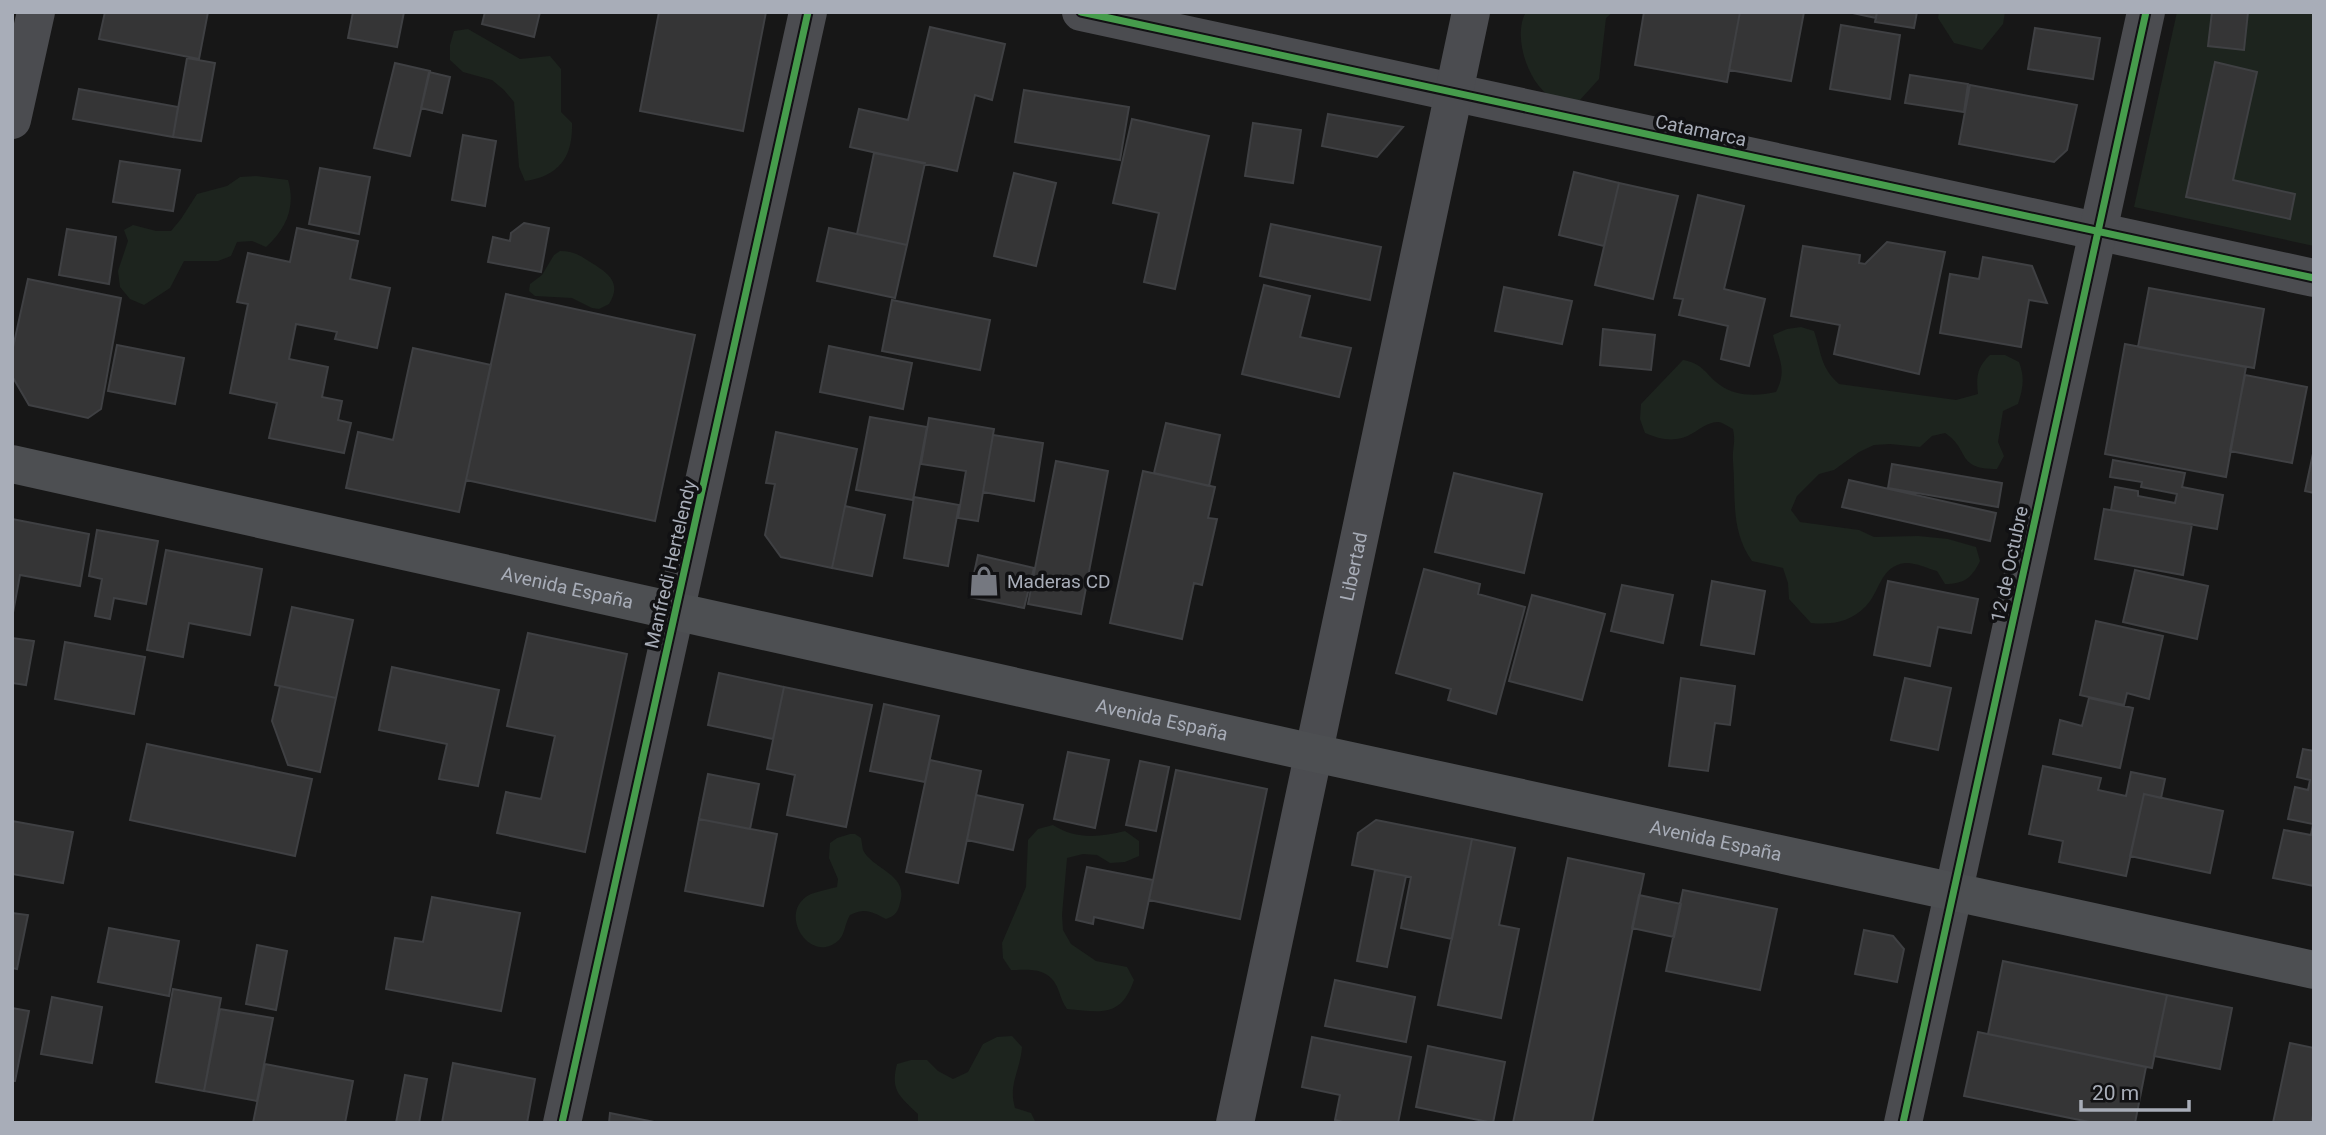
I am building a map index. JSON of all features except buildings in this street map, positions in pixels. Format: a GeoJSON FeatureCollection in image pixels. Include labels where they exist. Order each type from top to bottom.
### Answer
{"type":"FeatureCollection","features":[{"type":"Feature","properties":{"kind":"main road","name":"Avenida España"},"geometry":{"type":"LineString","coordinates":[[12,464],[1314,753],[2314,970]]}},
{"type":"Feature","properties":{"kind":"street"},"geometry":{"type":"LineString","coordinates":[[12,120],[36,12]]}},
{"type":"Feature","properties":{"kind":"street","name":"Manfredi Hertelendy"},"geometry":{"type":"LineString","coordinates":[[562,1123],[808,12]]}},
{"type":"Feature","properties":{"kind":"street","name":"Catamarca"},"geometry":{"type":"LineString","coordinates":[[1081,12],[2314,278]]}},
{"type":"Feature","properties":{"kind":"street","name":"Libertad"},"geometry":{"type":"LineString","coordinates":[[1235,1123],[1471,12]]}},
{"type":"Feature","properties":{"kind":"street","name":"12 de Octubre"},"geometry":{"type":"LineString","coordinates":[[1903,1123],[2146,12]]}},
{"type":"Feature","properties":{"kind":"shaded area"},"geometry":{"type":"Polygon","coordinates":[[[1526,12],[1613,12],[1606,18],[1599,79],[1579,101],[1551,97],[1535,81],[1522,46],[1522,22],[1526,12]]]}},
{"type":"Feature","properties":{"kind":"shaded area"},"geometry":{"type":"Polygon","coordinates":[[[1939,12],[2005,12],[2003,24],[1982,50],[1954,43],[1938,18],[1939,12]]]}},
{"type":"Feature","properties":{"kind":"shaded area"},"geometry":{"type":"Polygon","coordinates":[[[2177,12],[2314,12],[2314,246],[2134,207],[2177,12]]]}},
{"type":"Feature","properties":{"kind":"shaded area"},"geometry":{"type":"Polygon","coordinates":[[[468,29],[520,59],[550,56],[561,69],[561,112],[572,123],[572,135],[567,155],[556,169],[525,181],[519,167],[514,102],[492,80],[463,72],[450,60],[454,31],[468,29]]]}},
{"type":"Feature","properties":{"kind":"shaded area"},"geometry":{"type":"Polygon","coordinates":[[[240,177],[288,180],[290,190],[288,217],[279,233],[266,247],[252,241],[237,242],[231,256],[218,261],[184,261],[170,288],[144,305],[130,299],[120,287],[118,271],[128,241],[124,230],[133,225],[156,231],[171,231],[197,194],[227,186],[240,177]]]}},
{"type":"Feature","properties":{"kind":"shaded area"},"geometry":{"type":"Polygon","coordinates":[[[560,251],[581,256],[610,277],[614,289],[609,304],[599,309],[592,308],[572,298],[535,296],[529,291],[530,284],[542,275],[554,255],[560,251]]]}},
{"type":"Feature","properties":{"kind":"shaded area"},"geometry":{"type":"Polygon","coordinates":[[[1801,327],[1814,331],[1822,360],[1839,384],[1956,400],[1978,394],[1978,373],[1990,355],[2005,355],[2019,362],[2023,378],[2021,393],[2018,404],[2003,411],[1998,442],[2004,456],[1997,469],[1975,466],[1969,462],[1953,439],[1945,433],[1932,436],[1920,447],[1874,445],[1834,470],[1819,474],[1797,496],[1791,510],[1800,522],[1859,530],[1874,537],[1918,536],[1948,539],[1976,547],[1980,561],[1967,579],[1945,584],[1937,571],[1912,563],[1897,565],[1885,574],[1871,600],[1854,616],[1834,623],[1811,623],[1789,599],[1783,568],[1752,561],[1740,537],[1735,500],[1733,429],[1714,422],[1675,439],[1663,439],[1645,433],[1640,419],[1641,404],[1683,360],[1700,367],[1720,385],[1733,392],[1755,395],[1776,392],[1782,370],[1773,335],[1801,327]]]}},
{"type":"Feature","properties":{"kind":"shaded area"},"geometry":{"type":"Polygon","coordinates":[[[1053,825],[1070,833],[1088,836],[1125,831],[1139,841],[1139,856],[1125,862],[1110,863],[1097,855],[1083,854],[1067,858],[1063,930],[1071,944],[1096,961],[1127,967],[1134,980],[1123,1001],[1108,1010],[1067,1009],[1057,986],[1046,974],[1011,970],[1003,958],[1002,943],[1026,887],[1028,840],[1038,829],[1053,825]]]}},
{"type":"Feature","properties":{"kind":"shaded area"},"geometry":{"type":"Polygon","coordinates":[[[850,834],[861,838],[863,850],[868,857],[895,879],[901,893],[899,906],[894,915],[886,919],[865,911],[850,915],[839,940],[828,946],[817,947],[801,934],[796,923],[796,912],[801,902],[811,894],[837,887],[838,879],[829,858],[830,843],[850,834]]]}},
{"type":"Feature","properties":{"kind":"shaded area"},"geometry":{"type":"Polygon","coordinates":[[[1012,1036],[1022,1047],[1013,1092],[1015,1108],[1031,1113],[1036,1123],[918,1123],[918,1114],[896,1087],[897,1064],[911,1060],[927,1060],[938,1071],[953,1079],[968,1072],[983,1044],[997,1037],[1012,1036]]]}},
{"type":"Feature","properties":{"kind":"cycle path"},"geometry":{"type":"LineString","coordinates":[[562,1123],[808,12]]}},
{"type":"Feature","properties":{"kind":"cycle path"},"geometry":{"type":"LineString","coordinates":[[1081,12],[2314,278]]}},
{"type":"Feature","properties":{"kind":"cycle path"},"geometry":{"type":"LineString","coordinates":[[1903,1123],[2146,12]]}},
{"type":"Feature","properties":{"kind":"place","name":"Maderas CD"},"geometry":{"type":"Point","coordinates":[984,581]}}]}
